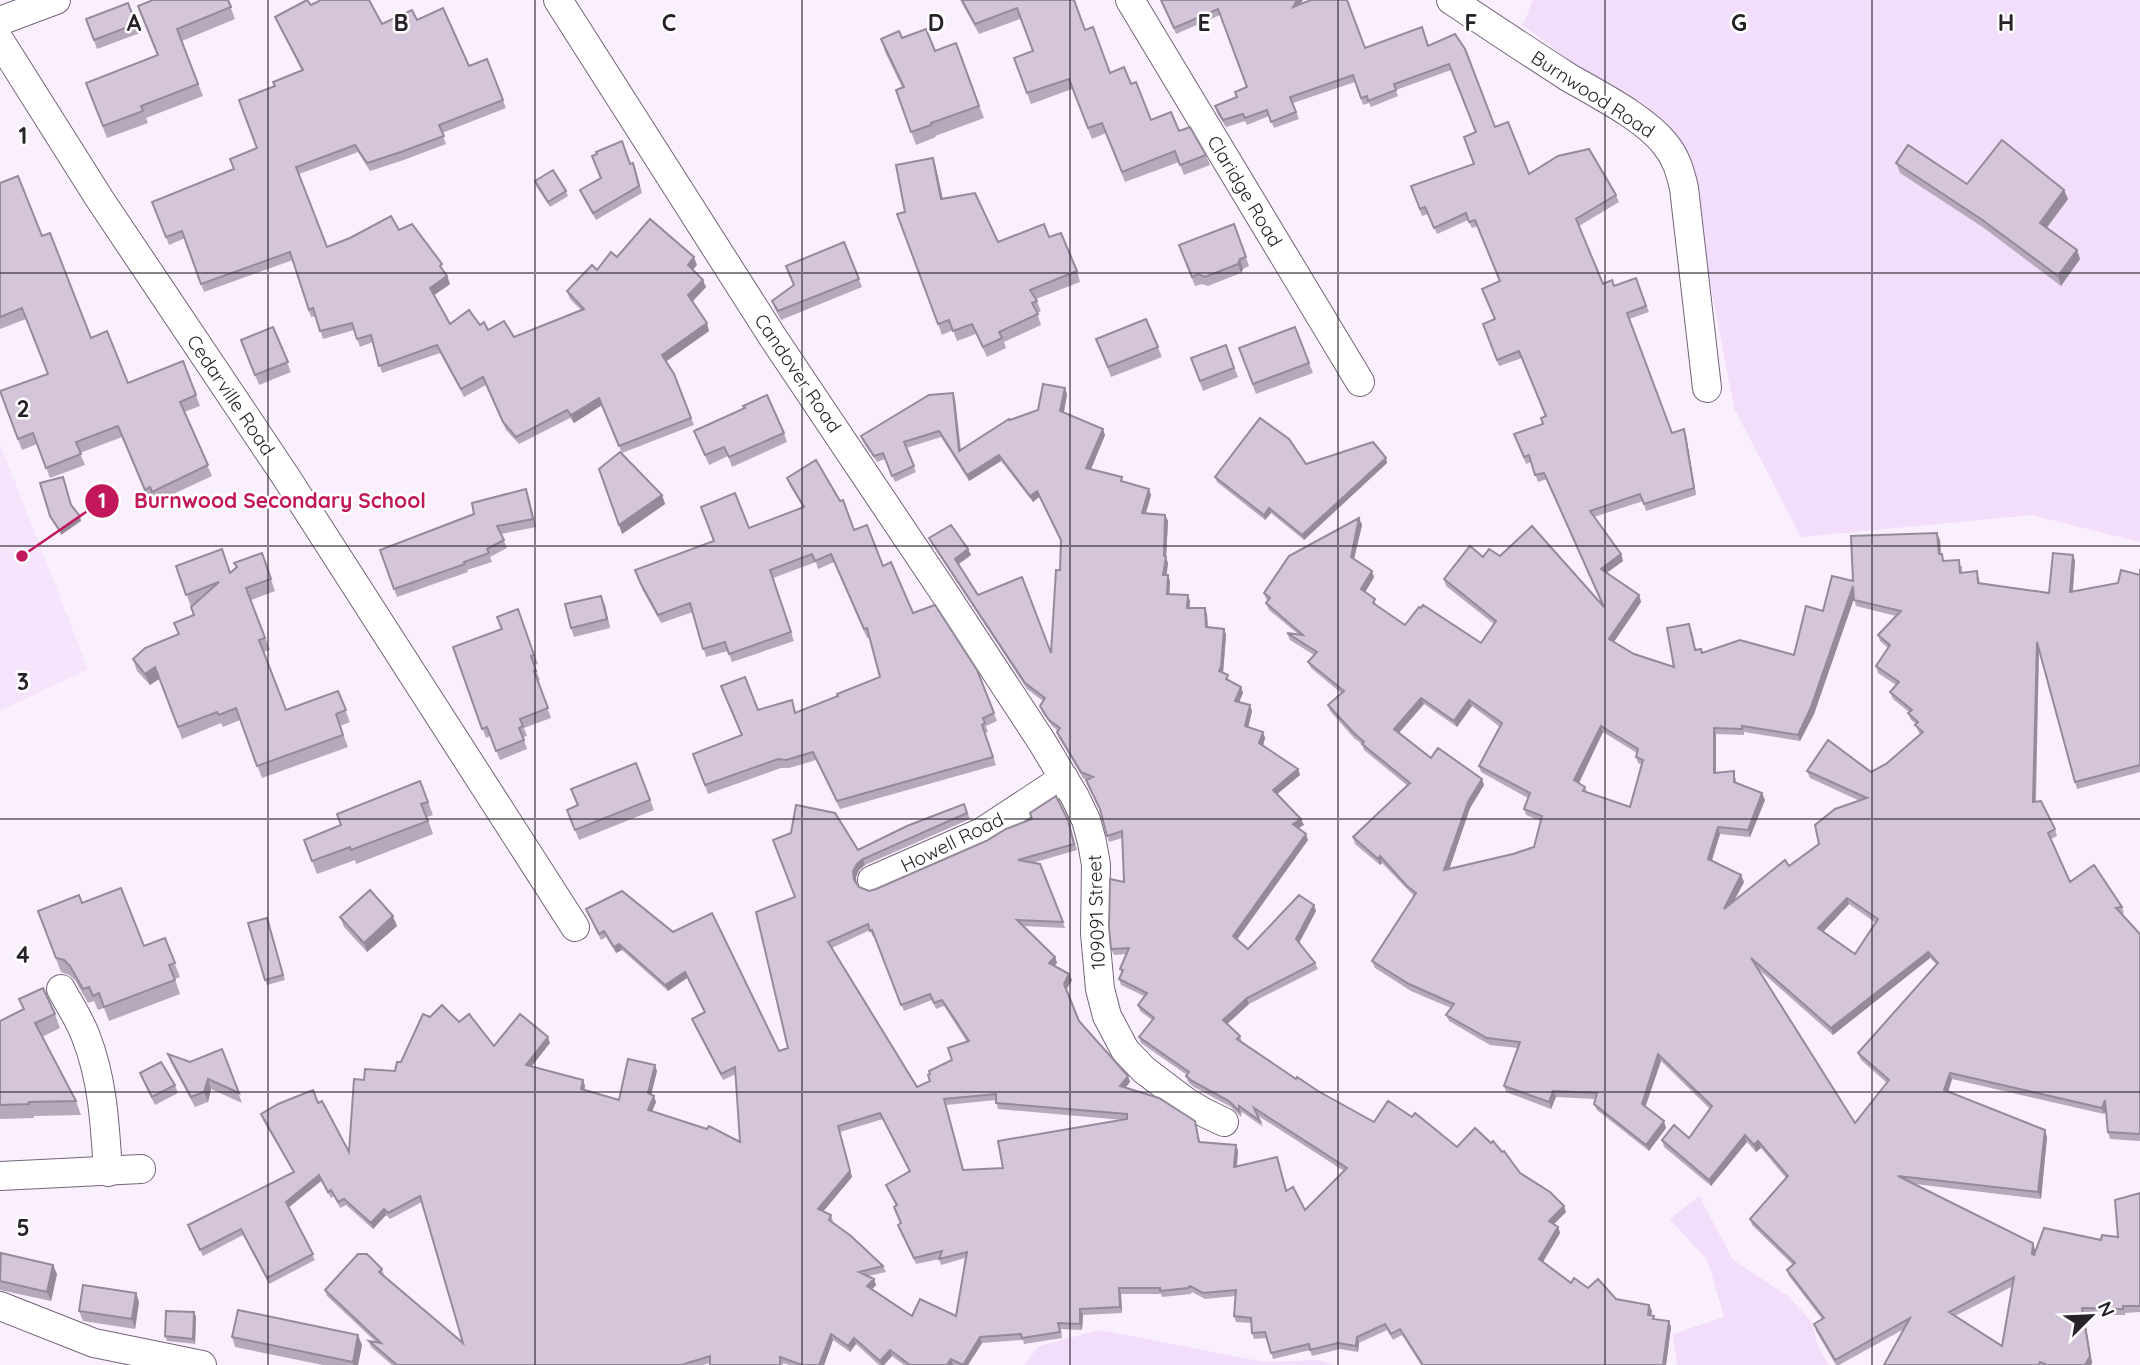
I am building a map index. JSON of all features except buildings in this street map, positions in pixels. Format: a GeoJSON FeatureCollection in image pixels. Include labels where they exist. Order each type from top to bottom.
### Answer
{"type":"FeatureCollection","features":[{"type":"Feature","properties":{"kind":"street"},"geometry":{"type":"LineString","coordinates":[[0,21],[57,0]]}},
{"type":"Feature","properties":{"kind":"street","name":"Candover Road"},"geometry":{"type":"LineString","coordinates":[[558,0],[772,336],[1042,742]]}},
{"type":"Feature","properties":{"kind":"street","name":"Claridge Road"},"geometry":{"type":"LineString","coordinates":[[1130,0],[1360,382]]}},
{"type":"Feature","properties":{"kind":"street","name":"Burnwood Road"},"geometry":{"type":"LineString","coordinates":[[1451,0],[1627,113],[1652,131],[1669,149],[1679,167],[1684,188],[1707,388]]}},
{"type":"Feature","properties":{"kind":"street","name":"Cedarville Road"},"geometry":{"type":"LineString","coordinates":[[0,41],[99,198],[278,466],[575,927]]}},
{"type":"Feature","properties":{"kind":"street","name":"109091 Street"},"geometry":{"type":"LineString","coordinates":[[1042,742],[1065,778],[1086,820],[1092,842],[1096,865],[1095,934],[1098,980],[1107,1016],[1116,1035],[1125,1050],[1144,1070],[1185,1101],[1224,1122]]}},
{"type":"Feature","properties":{"kind":"street","name":"Howell Road"},"geometry":{"type":"LineString","coordinates":[[872,880],[982,832],[1065,778]]}},
{"type":"Feature","properties":{"kind":"street"},"geometry":{"type":"LineString","coordinates":[[61,989],[86,1037],[101,1089],[108,1172]]}},
{"type":"Feature","properties":{"kind":"street"},"geometry":{"type":"LineString","coordinates":[[0,1176],[141,1169]]}},
{"type":"Feature","properties":{"kind":"street"},"geometry":{"type":"LineString","coordinates":[[0,1306],[94,1343],[202,1365]]}},
{"type":"Feature","properties":{"kind":"shaded area"},"geometry":{"type":"Polygon","coordinates":[[[1533,0],[2140,0],[2140,542],[2031,515],[1801,537],[1734,408],[1688,166],[1670,137],[1523,25],[1533,0]]]}},
{"type":"Feature","properties":{"kind":"shaded area"},"geometry":{"type":"Polygon","coordinates":[[[0,444],[88,669],[0,711],[0,444]]]}},
{"type":"Feature","properties":{"kind":"shaded area"},"geometry":{"type":"Polygon","coordinates":[[[1699,1196],[1733,1260],[1788,1296],[1811,1321],[1819,1348],[1829,1365],[1677,1365],[1673,1334],[1724,1317],[1708,1261],[1670,1219],[1699,1196]]]}},
{"type":"Feature","properties":{"kind":"shaded area"},"geometry":{"type":"Polygon","coordinates":[[[1100,1330],[1264,1362],[1319,1360],[1334,1365],[1024,1365],[1039,1346],[1100,1330]]]}},
{"type":"Feature","properties":{"kind":"place","name":"Burnwood Secondary School"},"geometry":{"type":"Point","coordinates":[22,556]}}]}
